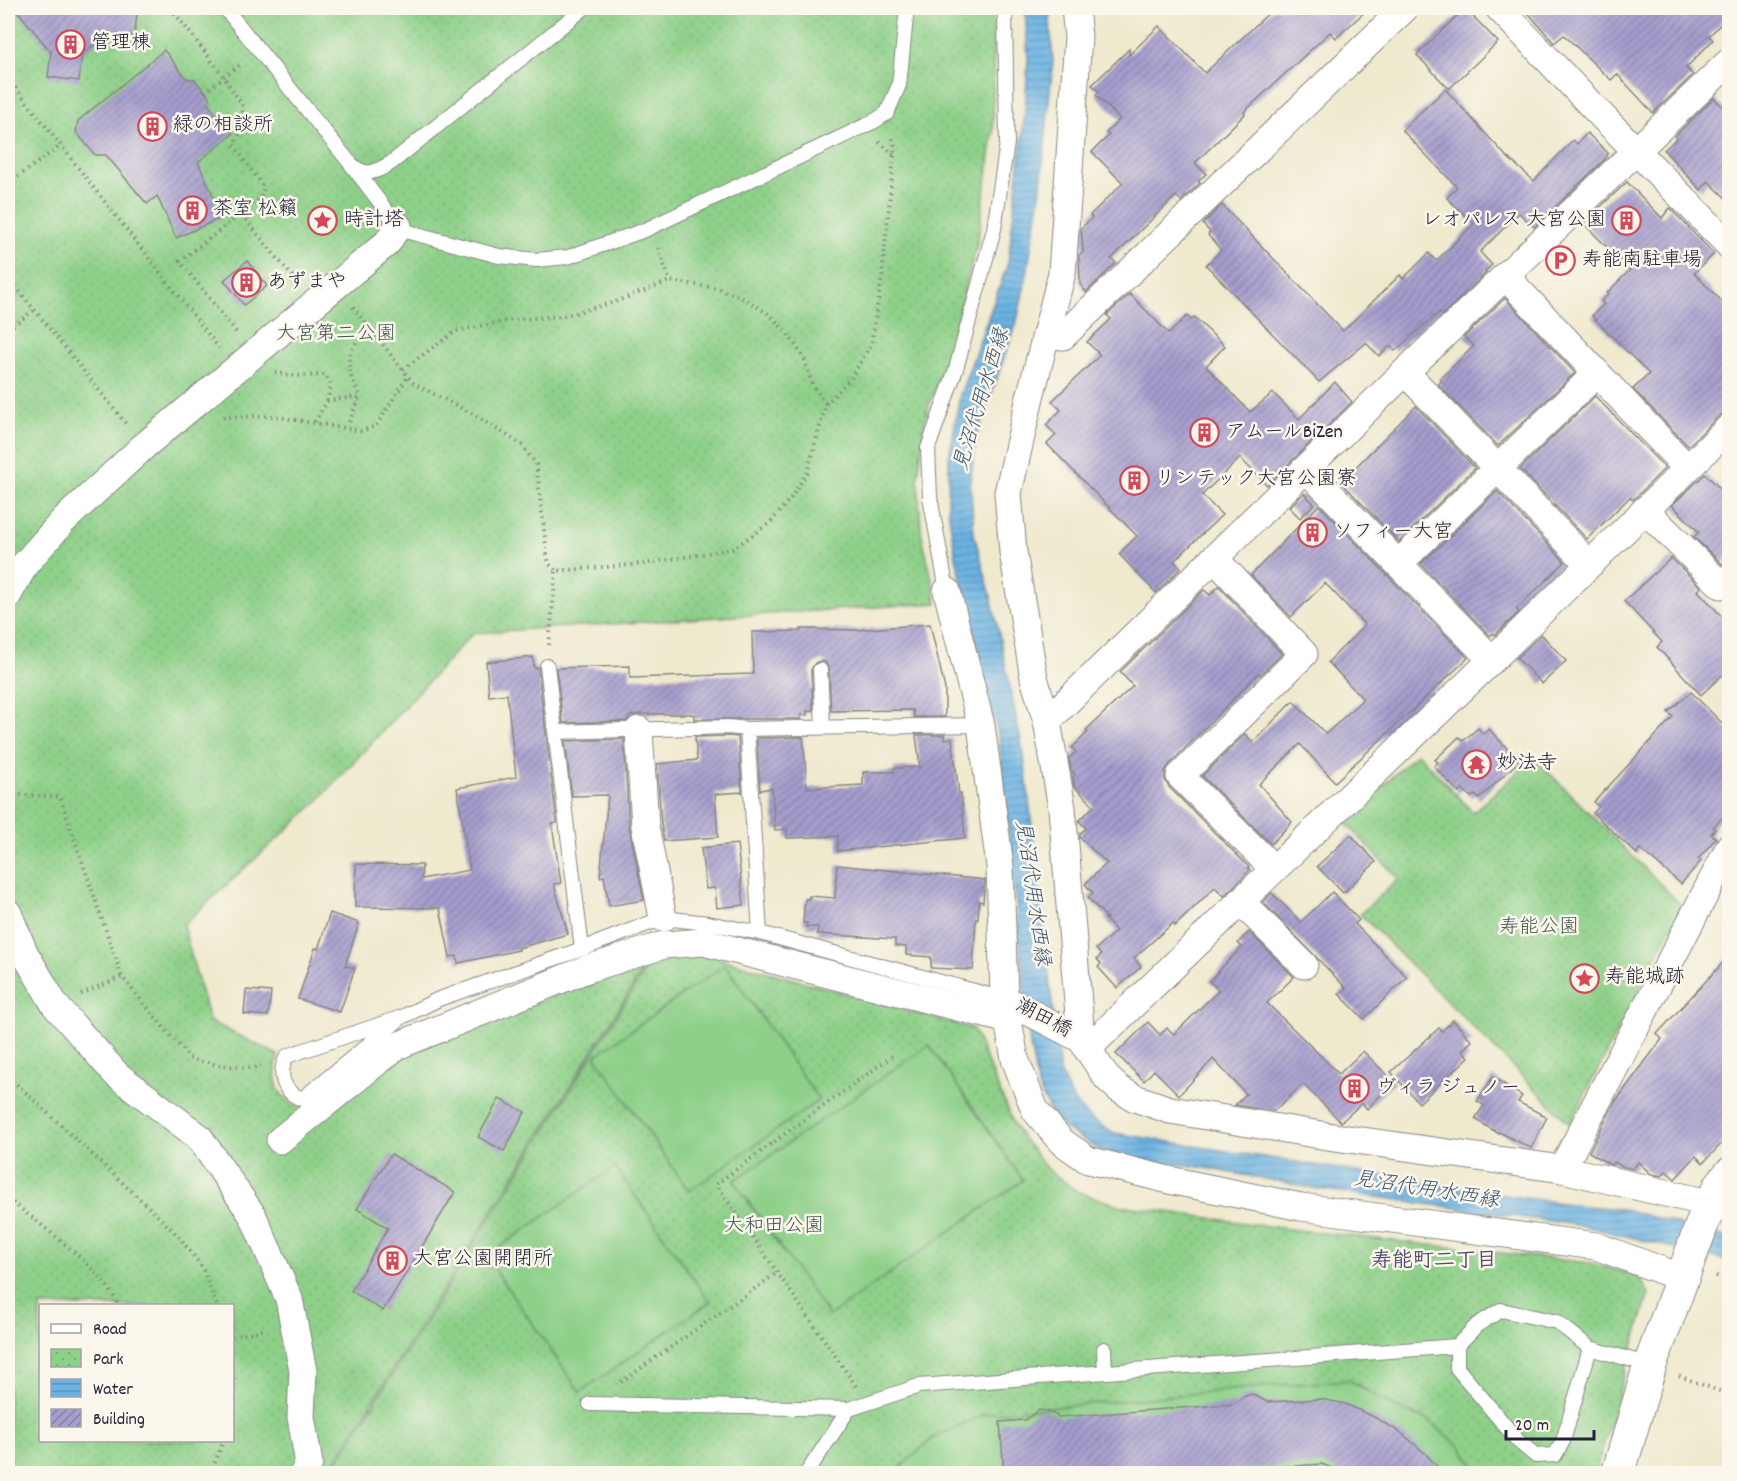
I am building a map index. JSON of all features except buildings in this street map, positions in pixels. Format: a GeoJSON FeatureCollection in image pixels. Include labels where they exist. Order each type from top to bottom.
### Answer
{"type":"FeatureCollection","features":[{"type":"Feature","properties":{"kind":"street"},"geometry":{"type":"LineString","coordinates":[[1075,8],[1078,38],[1062,273],[1008,493],[1013,552],[1034,678],[1047,721],[1062,808],[1084,1044],[1107,1078],[1119,1089],[1135,1098],[1170,1110],[1327,1136],[1562,1169],[1715,1210]]}},
{"type":"Feature","properties":{"kind":"street"},"geometry":{"type":"LineString","coordinates":[[1046,334],[1063,336],[1405,8]]}},
{"type":"Feature","properties":{"kind":"street"},"geometry":{"type":"LineString","coordinates":[[1499,8],[1730,246]]}},
{"type":"Feature","properties":{"kind":"street"},"geometry":{"type":"LineString","coordinates":[[1047,721],[1405,372],[1730,61]]}},
{"type":"Feature","properties":{"kind":"street"},"geometry":{"type":"LineString","coordinates":[[8,595],[26,564],[62,522],[144,446],[387,243],[398,226]]}},
{"type":"Feature","properties":{"kind":"street"},"geometry":{"type":"LineString","coordinates":[[1505,276],[1688,468]]}},
{"type":"Feature","properties":{"kind":"street"},"geometry":{"type":"LineString","coordinates":[[1405,372],[1589,564]]}},
{"type":"Feature","properties":{"kind":"street"},"geometry":{"type":"LineString","coordinates":[[1398,564],[1597,373]]}},
{"type":"Feature","properties":{"kind":"street"},"geometry":{"type":"LineString","coordinates":[[1084,1044],[1274,869],[1730,428]]}},
{"type":"Feature","properties":{"kind":"street"},"geometry":{"type":"LineString","coordinates":[[1306,469],[1491,660]]}},
{"type":"Feature","properties":{"kind":"street"},"geometry":{"type":"LineString","coordinates":[[1645,510],[1721,585],[1730,577]]}},
{"type":"Feature","properties":{"kind":"street"},"geometry":{"type":"LineString","coordinates":[[1214,558],[1304,654],[1180,776],[1274,869]]}},
{"type":"Feature","properties":{"kind":"street"},"geometry":{"type":"LineString","coordinates":[[947,591],[981,725],[1000,866],[1006,1010],[1015,1059],[1035,1110],[1061,1141],[1088,1160],[1169,1180],[1301,1207],[1596,1246],[1686,1267]]}},
{"type":"Feature","properties":{"kind":"street"},"geometry":{"type":"LineString","coordinates":[[639,730],[645,826],[663,918]]}},
{"type":"Feature","properties":{"kind":"street"},"geometry":{"type":"LineString","coordinates":[[1562,1169],[1730,846]]}},
{"type":"Feature","properties":{"kind":"street"},"geometry":{"type":"LineString","coordinates":[[1240,901],[1304,965]]}},
{"type":"Feature","properties":{"kind":"street"},"geometry":{"type":"LineString","coordinates":[[8,914],[24,952],[55,1005],[117,1076],[199,1137],[253,1216],[289,1299],[294,1324],[303,1371],[301,1417],[309,1464],[303,1473]]}},
{"type":"Feature","properties":{"kind":"street","name":"潮田橋"},"geometry":{"type":"LineString","coordinates":[[280,1140],[397,1046],[587,969],[664,945],[703,942],[1006,1010],[1084,1044]]}},
{"type":"Feature","properties":{"kind":"street"},"geometry":{"type":"LineString","coordinates":[[1618,1473],[1650,1365],[1686,1267],[1715,1210],[1730,1174]]}},
{"type":"Feature","properties":{"kind":"lane"},"geometry":{"type":"LineString","coordinates":[[225,8],[398,226],[409,232],[499,256],[536,260],[568,257],[651,227],[881,117],[894,99],[898,85],[907,8]]}},
{"type":"Feature","properties":{"kind":"lane"},"geometry":{"type":"LineString","coordinates":[[350,163],[357,170],[367,173],[391,164],[584,8]]}},
{"type":"Feature","properties":{"kind":"lane"},"geometry":{"type":"LineString","coordinates":[[947,591],[930,497],[928,448],[956,369],[994,228],[1007,143],[1005,8]]}},
{"type":"Feature","properties":{"kind":"lane"},"geometry":{"type":"LineString","coordinates":[[547,666],[582,949]]}},
{"type":"Feature","properties":{"kind":"lane"},"geometry":{"type":"LineString","coordinates":[[820,670],[823,727]]}},
{"type":"Feature","properties":{"kind":"lane"},"geometry":{"type":"LineString","coordinates":[[556,732],[728,727],[747,729],[981,725]]}},
{"type":"Feature","properties":{"kind":"lane"},"geometry":{"type":"LineString","coordinates":[[747,729],[760,933]]}},
{"type":"Feature","properties":{"kind":"lane"},"geometry":{"type":"LineString","coordinates":[[402,1017],[302,1100],[287,1090],[283,1082],[283,1064],[287,1056],[402,1017],[439,999],[663,918],[708,923],[760,933],[1006,1010]]}},
{"type":"Feature","properties":{"kind":"lane"},"geometry":{"type":"LineString","coordinates":[[1590,1348],[1563,1441],[1555,1455],[1536,1456],[1518,1441],[1457,1368],[1457,1346],[1477,1324],[1501,1310],[1557,1322],[1590,1348],[1650,1365]]}},
{"type":"Feature","properties":{"kind":"lane"},"geometry":{"type":"LineString","coordinates":[[590,1404],[849,1409],[919,1386],[1457,1346]]}},
{"type":"Feature","properties":{"kind":"lane"},"geometry":{"type":"LineString","coordinates":[[1104,1349],[1105,1372]]}},
{"type":"Feature","properties":{"kind":"lane"},"geometry":{"type":"LineString","coordinates":[[806,1473],[849,1409]]}},
{"type":"Feature","properties":{"kind":"path"},"geometry":{"type":"LineString","coordinates":[[171,8],[243,105],[242,127],[234,145],[264,188],[261,197],[180,261],[237,334],[245,328]]}},
{"type":"Feature","properties":{"kind":"path"},"geometry":{"type":"LineString","coordinates":[[205,92],[260,50]]}},
{"type":"Feature","properties":{"kind":"path"},"geometry":{"type":"LineString","coordinates":[[8,78],[236,370]]}},
{"type":"Feature","properties":{"kind":"path"},"geometry":{"type":"LineString","coordinates":[[555,571],[642,564],[732,549],[770,523],[807,474],[826,404],[851,378],[871,345],[882,277],[895,146],[881,117]]}},
{"type":"Feature","properties":{"kind":"path"},"geometry":{"type":"LineString","coordinates":[[8,184],[60,147]]}},
{"type":"Feature","properties":{"kind":"path"},"geometry":{"type":"LineString","coordinates":[[240,214],[300,285]]}},
{"type":"Feature","properties":{"kind":"path"},"geometry":{"type":"LineString","coordinates":[[651,227],[670,281]]}},
{"type":"Feature","properties":{"kind":"path"},"geometry":{"type":"LineString","coordinates":[[8,277],[33,311],[144,446]]}},
{"type":"Feature","properties":{"kind":"path"},"geometry":{"type":"LineString","coordinates":[[403,369],[456,331],[510,320],[563,316],[615,302],[670,281],[717,288],[745,299],[770,315],[788,334],[804,357],[812,384],[826,404]]}},
{"type":"Feature","properties":{"kind":"path"},"geometry":{"type":"LineString","coordinates":[[336,285],[414,384],[473,414],[522,445],[536,464],[547,555],[549,564],[555,571],[547,666]]}},
{"type":"Feature","properties":{"kind":"path"},"geometry":{"type":"LineString","coordinates":[[8,328],[33,311]]}},
{"type":"Feature","properties":{"kind":"path"},"geometry":{"type":"LineString","coordinates":[[349,422],[360,396],[350,375],[349,352],[368,325]]}},
{"type":"Feature","properties":{"kind":"path"},"geometry":{"type":"LineString","coordinates":[[256,352],[264,370],[290,376],[326,375],[331,386],[327,401],[315,422]]}},
{"type":"Feature","properties":{"kind":"path"},"geometry":{"type":"LineString","coordinates":[[181,416],[273,416],[361,431],[376,426],[408,376]]}},
{"type":"Feature","properties":{"kind":"path"},"geometry":{"type":"LineString","coordinates":[[327,401],[360,396]]}},
{"type":"Feature","properties":{"kind":"path"},"geometry":{"type":"LineString","coordinates":[[8,794],[60,797],[122,976],[189,1058],[217,1065],[252,1068],[283,1064]]}},
{"type":"Feature","properties":{"kind":"path"},"geometry":{"type":"LineString","coordinates":[[55,1005],[122,976]]}},
{"type":"Feature","properties":{"kind":"path"},"geometry":{"type":"LineString","coordinates":[[867,1403],[716,1184],[895,1054]]}},
{"type":"Feature","properties":{"kind":"path"},"geometry":{"type":"LineString","coordinates":[[8,1076],[180,1238],[202,1267],[217,1304]]}},
{"type":"Feature","properties":{"kind":"path"},"geometry":{"type":"LineString","coordinates":[[8,1199],[87,1263],[116,1298],[118,1304]]}},
{"type":"Feature","properties":{"kind":"path"},"geometry":{"type":"LineString","coordinates":[[590,1404],[777,1273]]}},
{"type":"Feature","properties":{"kind":"path"},"geometry":{"type":"LineString","coordinates":[[234,1336],[294,1324]]}},
{"type":"Feature","properties":{"kind":"path"},"geometry":{"type":"LineString","coordinates":[[1650,1365],[1730,1395]]}},
{"type":"Feature","properties":{"kind":"path"},"geometry":{"type":"LineString","coordinates":[[8,1435],[12,1442],[19,1473]]}},
{"type":"Feature","properties":{"kind":"path"},"geometry":{"type":"LineString","coordinates":[[210,1473],[223,1442]]}},
{"type":"Feature","properties":{"kind":"green space","name":"大宮第二公園"},"geometry":{"type":"Polygon","coordinates":[[[8,8],[993,8],[993,134],[977,245],[947,355],[926,414],[918,477],[921,531],[937,603],[473,633],[314,805],[183,925],[209,1021],[278,1055],[275,1074],[279,1090],[289,1101],[307,1109],[406,1052],[650,959],[328,1473],[8,1473],[8,8]]]}},
{"type":"Feature","properties":{"kind":"green space","name":"寿能公園"},"geometry":{"type":"Polygon","coordinates":[[[1417,753],[1473,812],[1534,758],[1682,906],[1570,1124],[1360,914],[1399,879],[1345,822],[1417,753]]]}},
{"type":"Feature","properties":{"kind":"green space","name":"大和田公園"},"geometry":{"type":"Polygon","coordinates":[[[696,952],[973,1029],[1016,1129],[1046,1168],[1078,1192],[1118,1205],[1288,1229],[1590,1263],[1638,1276],[1649,1293],[1595,1473],[330,1474],[651,961],[696,952]]]}},
{"type":"Feature","properties":{"kind":"green space"},"geometry":{"type":"Polygon","coordinates":[[[725,965],[819,1100],[689,1191],[595,1056],[725,965]]]}},
{"type":"Feature","properties":{"kind":"green space"},"geometry":{"type":"Polygon","coordinates":[[[929,1045],[1023,1180],[829,1316],[734,1181],[929,1045]]]}},
{"type":"Feature","properties":{"kind":"green space"},"geometry":{"type":"Polygon","coordinates":[[[615,1167],[710,1302],[580,1392],[486,1257],[615,1167]]]}},
{"type":"Feature","properties":{"kind":"green space"},"geometry":{"type":"Polygon","coordinates":[[[1349,1380],[1392,1406],[1427,1420],[1460,1446],[1479,1473],[893,1474],[933,1438],[984,1414],[1349,1380]]]}},
{"type":"Feature","properties":{"kind":"water","name":"見沼代用水西縁"},"geometry":{"type":"Polygon","coordinates":[[[1025,8],[1049,8],[1053,61],[1040,195],[1016,325],[978,432],[970,479],[974,534],[992,600],[1024,756],[1060,1072],[1070,1093],[1086,1115],[1114,1133],[1490,1193],[1623,1209],[1729,1238],[1729,1261],[1584,1226],[1319,1189],[1201,1167],[1135,1160],[1098,1149],[1064,1128],[1050,1111],[1038,1087],[1030,1045],[999,738],[956,557],[948,510],[949,457],[960,395],[1008,263],[1025,111],[1028,59],[1025,8]]]}},
{"type":"Feature","properties":{"kind":"place","name":"管理棟"},"geometry":{"type":"Point","coordinates":[70,44]}},
{"type":"Feature","properties":{"kind":"place","name":"緑の相談所"},"geometry":{"type":"Point","coordinates":[152,126]}},
{"type":"Feature","properties":{"kind":"place","name":"茶室 松籟"},"geometry":{"type":"Point","coordinates":[192,210]}},
{"type":"Feature","properties":{"kind":"place","name":"時計塔"},"geometry":{"type":"Point","coordinates":[323,221]}},
{"type":"Feature","properties":{"kind":"place","name":"レオパレス 大宮公園"},"geometry":{"type":"Point","coordinates":[1627,221]}},
{"type":"Feature","properties":{"kind":"place","name":"寿能南駐車場"},"geometry":{"type":"Point","coordinates":[1561,261]}},
{"type":"Feature","properties":{"kind":"place","name":"あずまや"},"geometry":{"type":"Point","coordinates":[246,283]}},
{"type":"Feature","properties":{"kind":"place","name":"アムールBiZen"},"geometry":{"type":"Point","coordinates":[1205,433]}},
{"type":"Feature","properties":{"kind":"place","name":"リンテック大宮公園寮"},"geometry":{"type":"Point","coordinates":[1134,480]}},
{"type":"Feature","properties":{"kind":"place","name":"ソフィー大宮"},"geometry":{"type":"Point","coordinates":[1312,533]}},
{"type":"Feature","properties":{"kind":"place","name":"妙法寺"},"geometry":{"type":"Point","coordinates":[1476,764]}},
{"type":"Feature","properties":{"kind":"place","name":"寿能城跡"},"geometry":{"type":"Point","coordinates":[1584,978]}},
{"type":"Feature","properties":{"kind":"place","name":"ヴィラ ジュノー"},"geometry":{"type":"Point","coordinates":[1355,1089]}},
{"type":"Feature","properties":{"kind":"place","name":"大宮公園開閉所"},"geometry":{"type":"Point","coordinates":[392,1260]}},
{"type":"Feature","properties":{"kind":"district","name":"寿能町二丁目"},"geometry":{"type":"Point","coordinates":[1434,1262]}}]}
